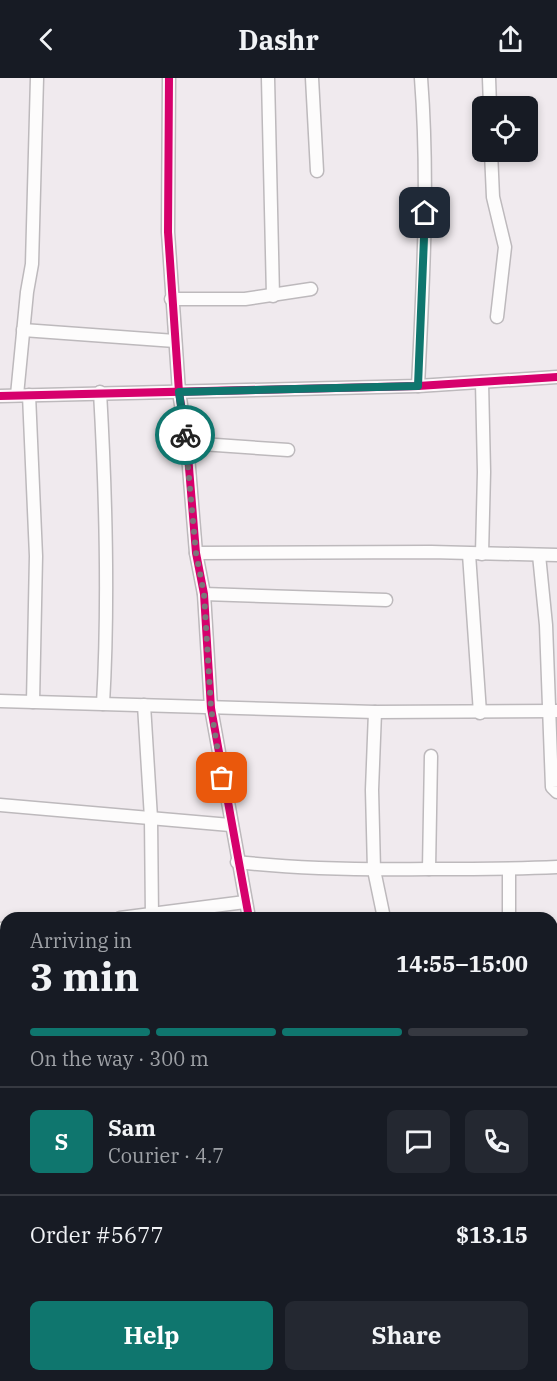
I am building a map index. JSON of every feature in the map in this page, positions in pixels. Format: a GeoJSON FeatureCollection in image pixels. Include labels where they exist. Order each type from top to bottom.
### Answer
{"type":"FeatureCollection","features":[{"type":"Feature","properties":{"kind":"street"},"geometry":{"type":"LineString","coordinates":[[33,702],[36,556],[23,395],[23,330],[32,264],[37,78]]}},
{"type":"Feature","properties":{"kind":"street"},"geometry":{"type":"LineString","coordinates":[[169,78],[167,164],[171,299],[179,392],[187,443],[196,553],[204,594],[211,708],[230,825],[247,912]]}},
{"type":"Feature","properties":{"kind":"street"},"geometry":{"type":"LineString","coordinates":[[268,78],[273,296]]}},
{"type":"Feature","properties":{"kind":"street"},"geometry":{"type":"LineString","coordinates":[[312,78],[317,171]]}},
{"type":"Feature","properties":{"kind":"street"},"geometry":{"type":"LineString","coordinates":[[418,386],[425,235],[421,78]]}},
{"type":"Feature","properties":{"kind":"street"},"geometry":{"type":"LineString","coordinates":[[489,78],[490,96]]}},
{"type":"Feature","properties":{"kind":"street"},"geometry":{"type":"LineString","coordinates":[[491,162],[493,197],[505,248],[497,316]]}},
{"type":"Feature","properties":{"kind":"street"},"geometry":{"type":"LineString","coordinates":[[171,299],[245,298],[273,296],[311,289]]}},
{"type":"Feature","properties":{"kind":"street"},"geometry":{"type":"LineString","coordinates":[[23,330],[175,341]]}},
{"type":"Feature","properties":{"kind":"street"},"geometry":{"type":"LineString","coordinates":[[0,396],[418,386],[557,377]]}},
{"type":"Feature","properties":{"kind":"street"},"geometry":{"type":"LineString","coordinates":[[482,382],[484,472],[482,554]]}},
{"type":"Feature","properties":{"kind":"street"},"geometry":{"type":"LineString","coordinates":[[100,392],[107,541],[107,638],[103,704]]}},
{"type":"Feature","properties":{"kind":"street"},"geometry":{"type":"LineString","coordinates":[[187,443],[288,450]]}},
{"type":"Feature","properties":{"kind":"street"},"geometry":{"type":"LineString","coordinates":[[196,553],[557,555]]}},
{"type":"Feature","properties":{"kind":"street"},"geometry":{"type":"LineString","coordinates":[[469,554],[480,713]]}},
{"type":"Feature","properties":{"kind":"street"},"geometry":{"type":"LineString","coordinates":[[539,555],[553,711],[552,787],[557,792]]}},
{"type":"Feature","properties":{"kind":"street"},"geometry":{"type":"LineString","coordinates":[[204,594],[386,600]]}},
{"type":"Feature","properties":{"kind":"street"},"geometry":{"type":"LineString","coordinates":[[0,701],[480,713],[553,711]]}},
{"type":"Feature","properties":{"kind":"street"},"geometry":{"type":"LineString","coordinates":[[144,705],[151,818],[152,912]]}},
{"type":"Feature","properties":{"kind":"street"},"geometry":{"type":"LineString","coordinates":[[375,711],[372,790],[374,870],[383,912]]}},
{"type":"Feature","properties":{"kind":"street"},"geometry":{"type":"LineString","coordinates":[[429,869],[431,756]]}},
{"type":"Feature","properties":{"kind":"street"},"geometry":{"type":"LineString","coordinates":[[0,805],[230,825]]}},
{"type":"Feature","properties":{"kind":"street"},"geometry":{"type":"LineString","coordinates":[[237,862],[374,870],[557,867]]}},
{"type":"Feature","properties":{"kind":"street"},"geometry":{"type":"LineString","coordinates":[[509,869],[509,912]]}},
{"type":"Feature","properties":{"kind":"street"},"geometry":{"type":"LineString","coordinates":[[181,912],[245,903]]}},
{"type":"Feature","properties":{"kind":"cycle path"},"geometry":{"type":"LineString","coordinates":[[169,78],[168,232],[179,392],[187,443],[196,553],[204,594],[211,708],[248,912]]}},
{"type":"Feature","properties":{"kind":"cycle path"},"geometry":{"type":"LineString","coordinates":[[0,396],[418,386],[557,377]]}},
{"type":"Feature","properties":{"kind":"way so far"},"geometry":{"type":"LineString","coordinates":[[185,435],[196,553],[204,594],[211,708],[222,778]]}},
{"type":"Feature","properties":{"kind":"route"},"geometry":{"type":"LineString","coordinates":[[185,435],[179,392],[418,386],[425,213]]}}]}
